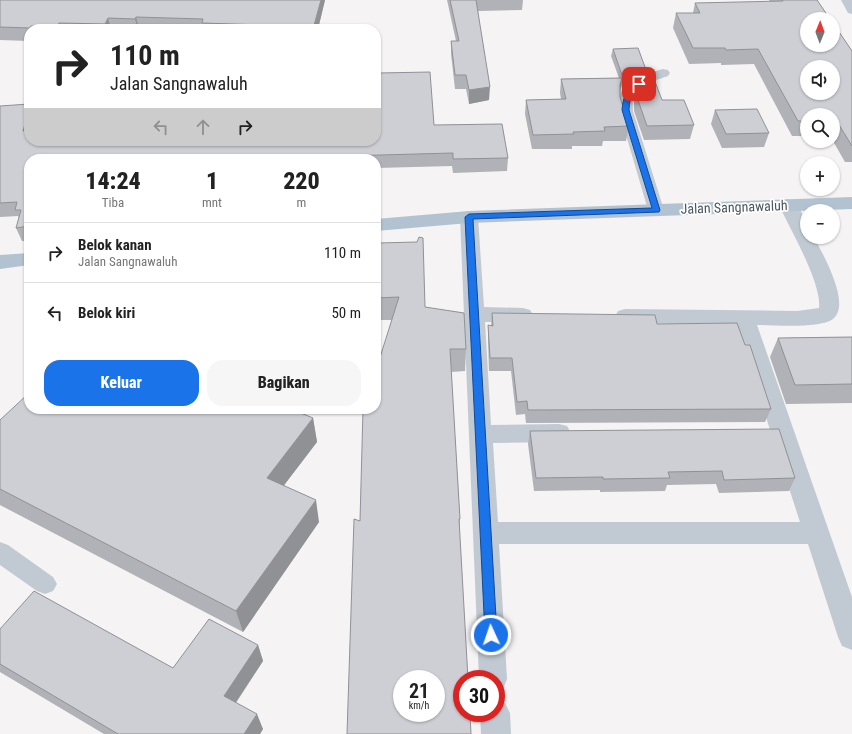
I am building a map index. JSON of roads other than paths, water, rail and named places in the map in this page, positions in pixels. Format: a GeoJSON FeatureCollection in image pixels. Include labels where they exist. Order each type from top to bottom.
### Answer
{"type":"FeatureCollection","features":[{"type":"Feature","properties":{"kind":"main road","name":"Jalan Sangnawaluh"},"geometry":{"type":"LineString","coordinates":[[381,225],[469,217],[852,203]]}},
{"type":"Feature","properties":{"kind":"main road"},"geometry":{"type":"LineString","coordinates":[[0,262],[24,260]]}},
{"type":"Feature","properties":{"kind":"street"},"geometry":{"type":"LineString","coordinates":[[609,316],[797,318],[823,315],[828,311],[830,305],[826,285],[788,205]]}},
{"type":"Feature","properties":{"kind":"street"},"geometry":{"type":"LineString","coordinates":[[469,217],[493,670]]}},
{"type":"Feature","properties":{"kind":"street"},"geometry":{"type":"LineString","coordinates":[[474,314],[545,315]]}},
{"type":"Feature","properties":{"kind":"street"},"geometry":{"type":"LineString","coordinates":[[744,317],[852,637]]}},
{"type":"Feature","properties":{"kind":"street"},"geometry":{"type":"LineString","coordinates":[[759,432],[783,432]]}},
{"type":"Feature","properties":{"kind":"street"},"geometry":{"type":"LineString","coordinates":[[480,434],[584,433]]}},
{"type":"Feature","properties":{"kind":"street"},"geometry":{"type":"LineString","coordinates":[[486,533],[817,533]]}},
{"type":"Feature","properties":{"kind":"street"},"geometry":{"type":"LineString","coordinates":[[495,722],[496,734]]}},
{"type":"Feature","properties":{"kind":"lane"},"geometry":{"type":"LineString","coordinates":[[847,0],[852,10]]}},
{"type":"Feature","properties":{"kind":"lane"},"geometry":{"type":"LineString","coordinates":[[656,210],[626,110],[626,98],[630,90],[639,84],[663,73]]}},
{"type":"Feature","properties":{"kind":"lane"},"geometry":{"type":"LineString","coordinates":[[0,552],[45,584]]}}]}
